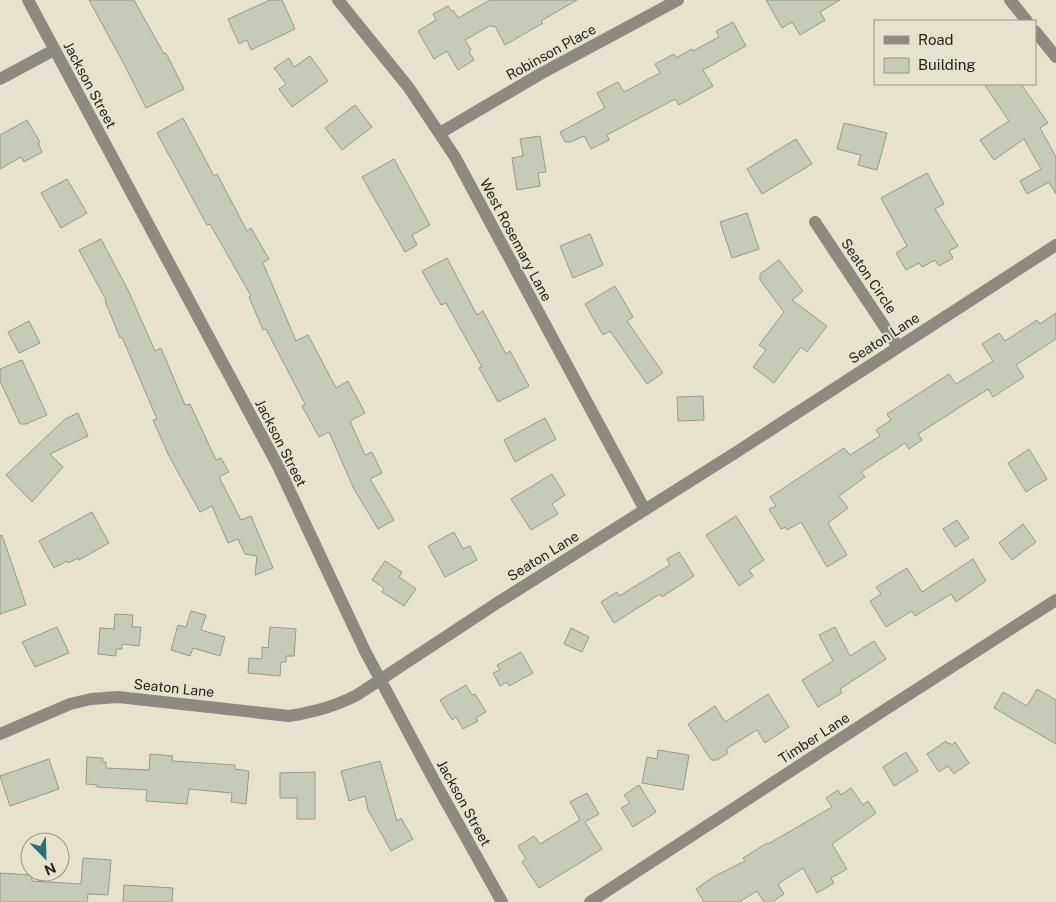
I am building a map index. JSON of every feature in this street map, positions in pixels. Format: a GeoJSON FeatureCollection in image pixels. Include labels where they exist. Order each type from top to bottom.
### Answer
{"type":"FeatureCollection","features":[{"type":"Feature","properties":{"kind":"street","name":"Jackson Street"},"geometry":{"type":"LineString","coordinates":[[28,0],[278,466],[380,680],[502,902]]}},
{"type":"Feature","properties":{"kind":"street","name":"West Rosemary Lane"},"geometry":{"type":"LineString","coordinates":[[338,0],[409,88],[455,157],[645,510]]}},
{"type":"Feature","properties":{"kind":"street","name":"Robinson Place"},"geometry":{"type":"LineString","coordinates":[[440,133],[542,73],[678,0]]}},
{"type":"Feature","properties":{"kind":"street"},"geometry":{"type":"LineString","coordinates":[[1010,0],[1026,20]]}},
{"type":"Feature","properties":{"kind":"street"},"geometry":{"type":"LineString","coordinates":[[1036,32],[1056,57]]}},
{"type":"Feature","properties":{"kind":"street"},"geometry":{"type":"LineString","coordinates":[[0,79],[54,50]]}},
{"type":"Feature","properties":{"kind":"street","name":"Seaton Circle"},"geometry":{"type":"LineString","coordinates":[[815,222],[898,347]]}},
{"type":"Feature","properties":{"kind":"street","name":"Seaton Lane"},"geometry":{"type":"LineString","coordinates":[[0,734],[70,704],[91,699],[118,697],[289,716],[314,712],[338,704],[357,695],[497,603],[645,510],[1056,245]]}},
{"type":"Feature","properties":{"kind":"street","name":"Timber Lane"},"geometry":{"type":"LineString","coordinates":[[590,902],[875,716],[1056,601]]}},
{"type":"Feature","properties":{"kind":"building"},"geometry":{"type":"Polygon","coordinates":[[[89,0],[134,0],[164,54],[166,53],[184,89],[146,108],[89,0]]]}},
{"type":"Feature","properties":{"kind":"building"},"geometry":{"type":"Polygon","coordinates":[[[270,0],[282,0],[295,29],[251,50],[247,40],[239,44],[228,19],[270,0]]]}},
{"type":"Feature","properties":{"kind":"building"},"geometry":{"type":"Polygon","coordinates":[[[490,0],[577,0],[505,45],[495,26],[492,27],[491,25],[465,40],[474,60],[458,70],[447,51],[434,59],[418,31],[436,20],[433,14],[448,6],[458,18],[490,0]]]}},
{"type":"Feature","properties":{"kind":"building"},"geometry":{"type":"Polygon","coordinates":[[[766,0],[840,0],[820,12],[825,20],[800,35],[792,22],[782,28],[766,0]]]}},
{"type":"Feature","properties":{"kind":"building"},"geometry":{"type":"Polygon","coordinates":[[[733,22],[746,46],[703,70],[713,86],[679,105],[675,99],[607,135],[609,140],[591,149],[584,136],[571,142],[565,142],[560,132],[605,108],[597,93],[618,82],[624,92],[660,73],[655,64],[674,54],[676,58],[692,49],[693,51],[719,37],[716,31],[733,22]]]}},
{"type":"Feature","properties":{"kind":"building"},"geometry":{"type":"Polygon","coordinates":[[[310,56],[328,81],[292,107],[279,89],[286,84],[274,68],[289,58],[294,67],[310,56]]]}},
{"type":"Feature","properties":{"kind":"building"},"geometry":{"type":"Polygon","coordinates":[[[985,85],[1022,85],[1048,123],[1040,128],[1056,157],[1056,194],[1049,182],[1027,194],[1020,181],[1041,169],[1024,139],[994,160],[980,140],[1009,121],[985,85]]]}},
{"type":"Feature","properties":{"kind":"building"},"geometry":{"type":"Polygon","coordinates":[[[355,105],[372,127],[342,150],[325,128],[355,105]]]}},
{"type":"Feature","properties":{"kind":"building"},"geometry":{"type":"Polygon","coordinates":[[[183,118],[214,176],[217,174],[247,231],[251,228],[269,259],[263,263],[296,341],[308,335],[336,388],[348,381],[365,413],[350,421],[365,455],[372,452],[382,473],[370,479],[394,520],[378,529],[354,489],[329,432],[319,437],[302,406],[305,404],[266,329],[263,330],[249,297],[251,296],[210,224],[207,225],[157,133],[183,118]]]}},
{"type":"Feature","properties":{"kind":"building"},"geometry":{"type":"Polygon","coordinates":[[[27,120],[40,142],[38,143],[42,152],[24,162],[21,157],[0,169],[0,135],[27,120]]]}},
{"type":"Feature","properties":{"kind":"building"},"geometry":{"type":"Polygon","coordinates":[[[844,123],[887,133],[877,170],[858,165],[861,155],[837,149],[844,123]]]}},
{"type":"Feature","properties":{"kind":"building"},"geometry":{"type":"Polygon","coordinates":[[[540,136],[546,172],[538,173],[540,186],[517,190],[512,158],[523,156],[520,139],[540,136]]]}},
{"type":"Feature","properties":{"kind":"building"},"geometry":{"type":"Polygon","coordinates":[[[796,139],[812,164],[762,194],[747,169],[796,139]]]}},
{"type":"Feature","properties":{"kind":"building"},"geometry":{"type":"Polygon","coordinates":[[[394,159],[430,225],[412,235],[417,245],[405,252],[362,177],[394,159]]]}},
{"type":"Feature","properties":{"kind":"building"},"geometry":{"type":"Polygon","coordinates":[[[927,173],[944,204],[935,209],[958,246],[949,251],[953,258],[939,266],[935,260],[922,267],[919,263],[906,270],[896,253],[907,246],[881,198],[927,173]]]}},
{"type":"Feature","properties":{"kind":"building"},"geometry":{"type":"Polygon","coordinates":[[[67,179],[87,213],[61,228],[41,193],[67,179]]]}},
{"type":"Feature","properties":{"kind":"building"},"geometry":{"type":"Polygon","coordinates":[[[747,213],[759,249],[732,258],[720,222],[747,213]]]}},
{"type":"Feature","properties":{"kind":"building"},"geometry":{"type":"Polygon","coordinates":[[[590,234],[603,265],[573,278],[560,246],[590,234]]]}},
{"type":"Feature","properties":{"kind":"building"},"geometry":{"type":"Polygon","coordinates":[[[101,239],[128,290],[155,351],[161,348],[185,405],[190,404],[216,460],[221,458],[229,472],[219,477],[241,520],[251,516],[273,568],[255,575],[257,556],[245,554],[238,539],[228,543],[212,506],[200,512],[169,456],[153,420],[157,419],[122,337],[120,338],[106,300],[79,250],[101,239]]]}},
{"type":"Feature","properties":{"kind":"building"},"geometry":{"type":"Polygon","coordinates":[[[447,258],[477,315],[483,311],[506,354],[510,351],[529,386],[498,402],[479,368],[482,367],[446,303],[441,305],[422,271],[447,258]]]}},
{"type":"Feature","properties":{"kind":"building"},"geometry":{"type":"Polygon","coordinates":[[[779,260],[803,291],[792,300],[827,326],[807,352],[801,347],[774,383],[753,367],[766,350],[759,345],[784,312],[760,280],[760,274],[779,260]]]}},
{"type":"Feature","properties":{"kind":"building"},"geometry":{"type":"Polygon","coordinates":[[[615,286],[633,317],[627,321],[663,373],[647,384],[610,331],[603,335],[585,304],[615,286]]]}},
{"type":"Feature","properties":{"kind":"building"},"geometry":{"type":"Polygon","coordinates":[[[1056,313],[1056,339],[1016,365],[1024,377],[993,397],[988,389],[918,434],[922,440],[909,449],[905,443],[861,472],[865,477],[839,496],[848,508],[828,523],[847,555],[827,567],[801,522],[787,530],[785,527],[781,529],[769,509],[776,506],[770,497],[844,448],[850,455],[880,436],[876,430],[891,420],[887,414],[949,374],[956,384],[993,361],[982,344],[999,333],[1005,341],[1037,320],[1040,324],[1056,313]]]}},
{"type":"Feature","properties":{"kind":"building"},"geometry":{"type":"Polygon","coordinates":[[[29,321],[40,343],[19,353],[8,332],[29,321]]]}},
{"type":"Feature","properties":{"kind":"building"},"geometry":{"type":"Polygon","coordinates":[[[22,360],[47,415],[26,424],[20,424],[0,381],[0,369],[22,360]]]}},
{"type":"Feature","properties":{"kind":"building"},"geometry":{"type":"Polygon","coordinates":[[[703,396],[704,420],[678,421],[677,397],[703,396]]]}},
{"type":"Feature","properties":{"kind":"building"},"geometry":{"type":"Polygon","coordinates":[[[78,413],[88,436],[50,454],[63,467],[32,502],[6,475],[65,419],[78,413]]]}},
{"type":"Feature","properties":{"kind":"building"},"geometry":{"type":"Polygon","coordinates":[[[545,418],[556,439],[515,462],[504,440],[545,418]]]}},
{"type":"Feature","properties":{"kind":"building"},"geometry":{"type":"Polygon","coordinates":[[[1029,449],[1047,479],[1026,492],[1008,463],[1029,449]]]}},
{"type":"Feature","properties":{"kind":"building"},"geometry":{"type":"Polygon","coordinates":[[[552,474],[565,495],[552,504],[558,514],[531,530],[511,499],[552,474]]]}},
{"type":"Feature","properties":{"kind":"building"},"geometry":{"type":"Polygon","coordinates":[[[92,512],[109,543],[79,560],[78,558],[68,563],[67,561],[54,568],[39,541],[92,512]]]}},
{"type":"Feature","properties":{"kind":"building"},"geometry":{"type":"Polygon","coordinates":[[[736,516],[764,560],[749,570],[753,576],[739,586],[706,535],[736,516]]]}},
{"type":"Feature","properties":{"kind":"building"},"geometry":{"type":"Polygon","coordinates":[[[957,520],[969,538],[955,547],[943,529],[957,520]]]}},
{"type":"Feature","properties":{"kind":"building"},"geometry":{"type":"Polygon","coordinates":[[[1023,524],[1036,542],[1012,560],[999,543],[1023,524]]]}},
{"type":"Feature","properties":{"kind":"building"},"geometry":{"type":"Polygon","coordinates":[[[454,532],[463,549],[470,546],[477,560],[445,577],[428,546],[454,532]]]}},
{"type":"Feature","properties":{"kind":"building"},"geometry":{"type":"Polygon","coordinates":[[[2,535],[26,605],[0,614],[0,536],[2,535]]]}},
{"type":"Feature","properties":{"kind":"building"},"geometry":{"type":"Polygon","coordinates":[[[679,552],[694,576],[662,597],[660,594],[614,623],[601,602],[617,592],[619,596],[670,565],[667,559],[679,552]]]}},
{"type":"Feature","properties":{"kind":"building"},"geometry":{"type":"Polygon","coordinates":[[[973,559],[986,581],[956,602],[951,594],[915,616],[912,611],[886,627],[870,601],[881,594],[876,587],[907,568],[922,592],[973,559]]]}},
{"type":"Feature","properties":{"kind":"building"},"geometry":{"type":"Polygon","coordinates":[[[385,561],[402,572],[399,577],[416,589],[404,606],[382,592],[384,588],[372,580],[385,561]]]}},
{"type":"Feature","properties":{"kind":"building"},"geometry":{"type":"Polygon","coordinates":[[[191,611],[206,615],[201,630],[225,637],[220,656],[193,648],[190,656],[171,650],[178,625],[186,627],[191,611]]]}},
{"type":"Feature","properties":{"kind":"building"},"geometry":{"type":"Polygon","coordinates":[[[115,614],[133,615],[132,627],[141,627],[139,646],[122,644],[122,649],[116,649],[116,656],[98,654],[100,628],[114,629],[115,614]]]}},
{"type":"Feature","properties":{"kind":"building"},"geometry":{"type":"Polygon","coordinates":[[[57,627],[69,653],[35,667],[22,642],[57,627]]]}},
{"type":"Feature","properties":{"kind":"building"},"geometry":{"type":"Polygon","coordinates":[[[270,627],[296,629],[294,656],[286,656],[286,662],[281,662],[280,676],[248,673],[249,658],[262,659],[262,647],[268,648],[270,627]]]}},
{"type":"Feature","properties":{"kind":"building"},"geometry":{"type":"Polygon","coordinates":[[[835,627],[850,656],[874,641],[886,659],[840,689],[842,693],[818,707],[802,680],[833,661],[819,635],[835,627]]]}},
{"type":"Feature","properties":{"kind":"building"},"geometry":{"type":"Polygon","coordinates":[[[571,628],[589,637],[582,652],[564,644],[571,628]]]}},
{"type":"Feature","properties":{"kind":"building"},"geometry":{"type":"Polygon","coordinates":[[[521,652],[533,673],[509,686],[507,682],[500,686],[493,673],[500,670],[497,665],[521,652]]]}},
{"type":"Feature","properties":{"kind":"building"},"geometry":{"type":"Polygon","coordinates":[[[466,685],[472,695],[475,694],[486,712],[476,718],[478,721],[463,729],[456,717],[452,720],[440,700],[466,685]]]}},
{"type":"Feature","properties":{"kind":"building"},"geometry":{"type":"Polygon","coordinates":[[[1037,689],[1056,700],[1056,744],[994,708],[1003,692],[1027,706],[1037,689]]]}},
{"type":"Feature","properties":{"kind":"building"},"geometry":{"type":"Polygon","coordinates":[[[768,694],[789,727],[765,743],[757,730],[726,749],[728,753],[717,760],[711,760],[688,724],[715,706],[725,722],[768,694]]]}},
{"type":"Feature","properties":{"kind":"building"},"geometry":{"type":"Polygon","coordinates":[[[946,741],[952,745],[955,742],[969,763],[954,774],[948,766],[939,772],[927,754],[946,741]]]}},
{"type":"Feature","properties":{"kind":"building"},"geometry":{"type":"Polygon","coordinates":[[[658,750],[689,755],[683,790],[642,783],[647,757],[657,759],[658,750]]]}},
{"type":"Feature","properties":{"kind":"building"},"geometry":{"type":"Polygon","coordinates":[[[906,752],[918,771],[894,786],[883,767],[906,752]]]}},
{"type":"Feature","properties":{"kind":"building"},"geometry":{"type":"Polygon","coordinates":[[[150,754],[173,756],[172,761],[235,765],[235,769],[249,771],[246,804],[231,802],[232,793],[189,789],[187,804],[146,801],[147,790],[97,787],[97,785],[86,784],[87,757],[103,758],[102,762],[106,762],[106,768],[149,770],[150,754]]]}},
{"type":"Feature","properties":{"kind":"building"},"geometry":{"type":"Polygon","coordinates":[[[49,759],[59,789],[10,806],[0,776],[49,759]]]}},
{"type":"Feature","properties":{"kind":"building"},"geometry":{"type":"Polygon","coordinates":[[[380,761],[397,821],[401,818],[413,839],[391,851],[368,810],[365,796],[349,801],[341,771],[380,761]]]}},
{"type":"Feature","properties":{"kind":"building"},"geometry":{"type":"Polygon","coordinates":[[[315,772],[315,819],[297,819],[297,798],[280,798],[280,773],[315,772]]]}},
{"type":"Feature","properties":{"kind":"building"},"geometry":{"type":"Polygon","coordinates":[[[639,785],[656,812],[633,827],[621,808],[630,803],[624,795],[639,785]]]}},
{"type":"Feature","properties":{"kind":"building"},"geometry":{"type":"Polygon","coordinates":[[[851,788],[863,805],[868,801],[876,813],[832,844],[847,869],[831,878],[834,883],[817,893],[803,868],[778,884],[784,894],[772,902],[764,902],[757,891],[739,902],[704,902],[696,889],[713,877],[745,861],[743,858],[767,843],[832,807],[826,798],[838,790],[841,795],[851,788]]]}},
{"type":"Feature","properties":{"kind":"building"},"geometry":{"type":"Polygon","coordinates":[[[587,793],[599,814],[585,822],[602,849],[539,888],[522,862],[526,859],[518,846],[534,836],[540,844],[580,820],[570,802],[587,793]]]}},
{"type":"Feature","properties":{"kind":"building"},"geometry":{"type":"Polygon","coordinates":[[[83,858],[111,860],[108,895],[88,894],[87,902],[0,902],[0,873],[20,874],[20,882],[81,884],[83,858]]]}},
{"type":"Feature","properties":{"kind":"building"},"geometry":{"type":"Polygon","coordinates":[[[124,885],[173,888],[172,902],[123,902],[124,885]]]}}]}
